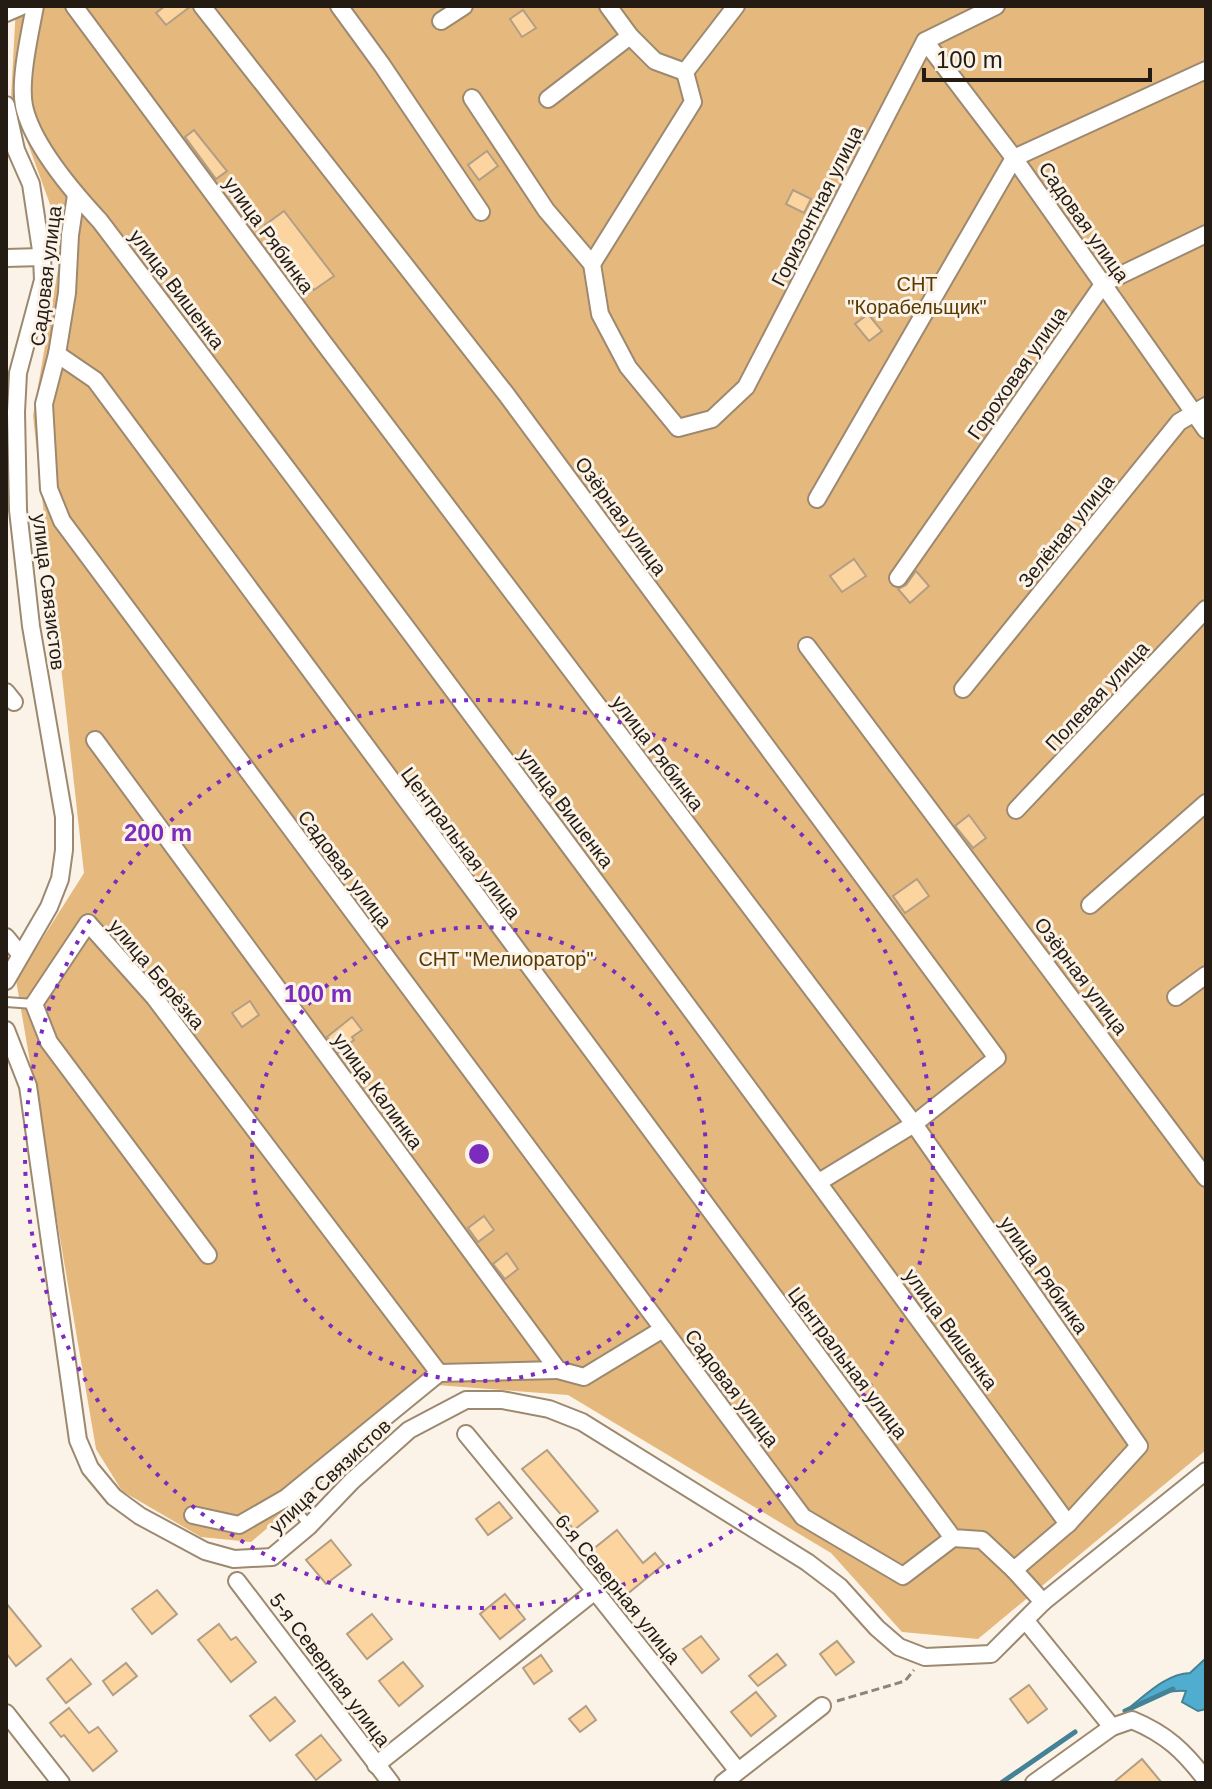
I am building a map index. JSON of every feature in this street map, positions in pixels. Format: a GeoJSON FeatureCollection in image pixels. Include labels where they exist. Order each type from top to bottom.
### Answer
{"type":"FeatureCollection","features":[{"type":"Feature","properties":{"kind":"street"},"geometry":{"type":"LineString","coordinates":[[6,13],[22,6]]}},
{"type":"Feature","properties":{"kind":"street","name":"улица Вишенка"},"geometry":{"type":"LineString","coordinates":[[35,6],[25,67],[24,106],[41,144],[76,195],[100,221],[346,545],[819,1182],[1068,1524]]}},
{"type":"Feature","properties":{"kind":"street","name":"улица Рябинка"},"geometry":{"type":"LineString","coordinates":[[74,6],[323,342],[914,1124],[1139,1446],[1068,1524]]}},
{"type":"Feature","properties":{"kind":"street","name":"Озёрная улица"},"geometry":{"type":"LineString","coordinates":[[202,6],[506,394],[997,1058],[914,1124]]}},
{"type":"Feature","properties":{"kind":"street"},"geometry":{"type":"LineString","coordinates":[[339,6],[481,212]]}},
{"type":"Feature","properties":{"kind":"street"},"geometry":{"type":"LineString","coordinates":[[441,21],[464,6]]}},
{"type":"Feature","properties":{"kind":"street"},"geometry":{"type":"LineString","coordinates":[[608,6],[630,36],[655,61],[685,72]]}},
{"type":"Feature","properties":{"kind":"street"},"geometry":{"type":"LineString","coordinates":[[685,72],[736,6]]}},
{"type":"Feature","properties":{"kind":"street"},"geometry":{"type":"LineString","coordinates":[[925,41],[996,6]]}},
{"type":"Feature","properties":{"kind":"street"},"geometry":{"type":"LineString","coordinates":[[548,99],[630,36]]}},
{"type":"Feature","properties":{"kind":"street","name":"Садовая улица"},"geometry":{"type":"LineString","coordinates":[[925,41],[1200,409],[1206,430]]}},
{"type":"Feature","properties":{"kind":"street","name":"Горизонтная улица"},"geometry":{"type":"LineString","coordinates":[[592,264],[600,314],[628,367],[678,428],[712,419],[746,387],[925,41]]}},
{"type":"Feature","properties":{"kind":"street"},"geometry":{"type":"LineString","coordinates":[[817,499],[1014,158],[1206,70]]}},
{"type":"Feature","properties":{"kind":"street"},"geometry":{"type":"LineString","coordinates":[[472,98],[546,210],[592,264],[693,102],[685,72]]}},
{"type":"Feature","properties":{"kind":"street","name":"улица Связистов"},"geometry":{"type":"LineString","coordinates":[[6,105],[16,150],[31,184],[42,257],[43,280],[18,373],[18,510],[31,626],[64,817],[60,879],[49,907],[6,981]]}},
{"type":"Feature","properties":{"kind":"street","name":"Садовая улица"},"geometry":{"type":"LineString","coordinates":[[76,195],[67,293],[57,354],[44,404],[49,489],[62,521],[803,1517],[903,1576],[953,1538]]}},
{"type":"Feature","properties":{"kind":"street","name":"Гороховая улица"},"geometry":{"type":"LineString","coordinates":[[898,578],[1104,283],[1206,234]]}},
{"type":"Feature","properties":{"kind":"street"},"geometry":{"type":"LineString","coordinates":[[6,258],[42,257]]}},
{"type":"Feature","properties":{"kind":"street","name":"Центральная улица"},"geometry":{"type":"LineString","coordinates":[[57,354],[95,380],[953,1538]]}},
{"type":"Feature","properties":{"kind":"street","name":"Зелёная улица"},"geometry":{"type":"LineString","coordinates":[[963,689],[1179,422],[1200,409]]}},
{"type":"Feature","properties":{"kind":"street","name":"Полевая улица"},"geometry":{"type":"LineString","coordinates":[[1016,810],[1206,609]]}},
{"type":"Feature","properties":{"kind":"street","name":"Озёрная улица"},"geometry":{"type":"LineString","coordinates":[[807,646],[1206,1178]]}},
{"type":"Feature","properties":{"kind":"street","name":"улица Калинка"},"geometry":{"type":"LineString","coordinates":[[95,740],[558,1370]]}},
{"type":"Feature","properties":{"kind":"street"},"geometry":{"type":"LineString","coordinates":[[1090,905],[1206,803]]}},
{"type":"Feature","properties":{"kind":"street","name":"улица Берёзка"},"geometry":{"type":"LineString","coordinates":[[34,1004],[88,923],[154,997],[439,1373]]}},
{"type":"Feature","properties":{"kind":"street"},"geometry":{"type":"LineString","coordinates":[[6,937],[20,954]]}},
{"type":"Feature","properties":{"kind":"street"},"geometry":{"type":"LineString","coordinates":[[1176,997],[1206,975]]}},
{"type":"Feature","properties":{"kind":"street"},"geometry":{"type":"LineString","coordinates":[[34,1004],[49,1042],[208,1255]]}},
{"type":"Feature","properties":{"kind":"street","name":"улица Связистов"},"geometry":{"type":"LineString","coordinates":[[6,1030],[28,1086],[78,1440],[90,1468],[114,1497],[140,1516],[205,1551],[234,1559],[272,1557],[309,1526],[352,1481],[409,1430],[466,1400],[502,1400],[549,1409],[589,1426],[807,1562],[840,1587],[899,1647],[925,1657],[991,1654],[1026,1621]]}},
{"type":"Feature","properties":{"kind":"street"},"geometry":{"type":"LineString","coordinates":[[819,1182],[914,1124]]}},
{"type":"Feature","properties":{"kind":"street"},"geometry":{"type":"LineString","coordinates":[[193,1515],[239,1525],[286,1498],[439,1373],[558,1370],[584,1377],[663,1329]]}},
{"type":"Feature","properties":{"kind":"street","name":"6-я Северная улица"},"geometry":{"type":"LineString","coordinates":[[466,1434],[738,1771]]}},
{"type":"Feature","properties":{"kind":"street"},"geometry":{"type":"LineString","coordinates":[[1112,1727],[1026,1621],[1043,1602],[1206,1471]]}},
{"type":"Feature","properties":{"kind":"street"},"geometry":{"type":"LineString","coordinates":[[1014,1570],[1068,1524]]}},
{"type":"Feature","properties":{"kind":"street"},"geometry":{"type":"LineString","coordinates":[[953,1538],[982,1540],[1043,1602]]}},
{"type":"Feature","properties":{"kind":"street","name":"5-я Северная улица"},"geometry":{"type":"LineString","coordinates":[[237,1581],[391,1783]]}},
{"type":"Feature","properties":{"kind":"street"},"geometry":{"type":"LineString","coordinates":[[376,1765],[595,1591]]}},
{"type":"Feature","properties":{"kind":"street"},"geometry":{"type":"LineString","coordinates":[[723,1783],[822,1706]]}},
{"type":"Feature","properties":{"kind":"street"},"geometry":{"type":"LineString","coordinates":[[6,1713],[61,1783]]}},
{"type":"Feature","properties":{"kind":"street"},"geometry":{"type":"LineString","coordinates":[[1034,1783],[1112,1727],[1132,1720],[1159,1731],[1190,1758],[1206,1780]]}},
{"type":"Feature","properties":{"kind":"lane"},"geometry":{"type":"LineString","coordinates":[[6,1002],[34,1004]]}},
{"type":"Feature","properties":{"kind":"lane"},"geometry":{"type":"LineString","coordinates":[[286,1498],[309,1526]]}},
{"type":"Feature","properties":{"kind":"path"},"geometry":{"type":"LineString","coordinates":[[822,1706],[905,1681],[925,1657]]}},
{"type":"Feature","properties":{"kind":"green space","name":"СНТ \"Мелиоратор\""},"geometry":{"type":"Polygon","coordinates":[[[16,6],[1206,6],[1206,1450],[978,1639],[902,1632],[831,1553],[568,1395],[436,1385],[251,1542],[201,1537],[122,1491],[96,1449],[16,980],[84,873],[33,416],[63,240],[11,97],[16,6]]]}},
{"type":"Feature","properties":{"kind":"water"},"geometry":{"type":"Polygon","coordinates":[[[1206,1658],[1206,1709],[1198,1711],[1182,1702],[1186,1691],[1177,1691],[1154,1696],[1125,1711],[1172,1677],[1190,1673],[1206,1658]]]}},
{"type":"Feature","properties":{"kind":"building"},"geometry":{"type":"Polygon","coordinates":[[[165,6],[191,6],[166,25],[156,13],[165,6]]]}},
{"type":"Feature","properties":{"kind":"building"},"geometry":{"type":"Polygon","coordinates":[[[523,10],[536,28],[522,37],[510,19],[523,10]]]}},
{"type":"Feature","properties":{"kind":"building"},"geometry":{"type":"Polygon","coordinates":[[[194,130],[227,171],[216,179],[185,137],[194,130]]]}},
{"type":"Feature","properties":{"kind":"building"},"geometry":{"type":"Polygon","coordinates":[[[487,151],[498,166],[479,180],[468,165],[487,151]]]}},
{"type":"Feature","properties":{"kind":"building"},"geometry":{"type":"Polygon","coordinates":[[[793,190],[811,199],[804,213],[786,204],[793,190]]]}},
{"type":"Feature","properties":{"kind":"building"},"geometry":{"type":"Polygon","coordinates":[[[284,211],[334,276],[314,290],[265,225],[284,211]]]}},
{"type":"Feature","properties":{"kind":"building"},"geometry":{"type":"Polygon","coordinates":[[[868,314],[882,331],[869,341],[855,324],[868,314]]]}},
{"type":"Feature","properties":{"kind":"building"},"geometry":{"type":"Polygon","coordinates":[[[854,559],[866,576],[842,592],[830,576],[854,559]]]}},
{"type":"Feature","properties":{"kind":"building"},"geometry":{"type":"Polygon","coordinates":[[[916,571],[929,586],[910,603],[898,589],[906,585],[916,571]]]}},
{"type":"Feature","properties":{"kind":"building"},"geometry":{"type":"Polygon","coordinates":[[[969,815],[986,838],[973,848],[955,826],[969,815]]]}},
{"type":"Feature","properties":{"kind":"building"},"geometry":{"type":"Polygon","coordinates":[[[917,879],[929,896],[905,913],[893,896],[917,879]]]}},
{"type":"Feature","properties":{"kind":"building"},"geometry":{"type":"Polygon","coordinates":[[[250,1001],[259,1015],[242,1027],[232,1013],[250,1001]]]}},
{"type":"Feature","properties":{"kind":"building"},"geometry":{"type":"Polygon","coordinates":[[[352,1017],[362,1030],[338,1052],[327,1037],[352,1017]]]}},
{"type":"Feature","properties":{"kind":"building"},"geometry":{"type":"Polygon","coordinates":[[[484,1216],[494,1230],[478,1242],[468,1228],[484,1216]]]}},
{"type":"Feature","properties":{"kind":"building"},"geometry":{"type":"Polygon","coordinates":[[[507,1253],[518,1269],[505,1279],[493,1264],[507,1253]]]}},
{"type":"Feature","properties":{"kind":"building"},"geometry":{"type":"Polygon","coordinates":[[[547,1450],[598,1511],[574,1530],[522,1469],[547,1450]]]}},
{"type":"Feature","properties":{"kind":"building"},"geometry":{"type":"Polygon","coordinates":[[[499,1502],[512,1518],[488,1535],[476,1519],[499,1502]]]}},
{"type":"Feature","properties":{"kind":"building"},"geometry":{"type":"Polygon","coordinates":[[[617,1530],[643,1563],[655,1553],[664,1564],[626,1595],[592,1550],[617,1530]]]}},
{"type":"Feature","properties":{"kind":"building"},"geometry":{"type":"Polygon","coordinates":[[[331,1540],[351,1565],[326,1584],[306,1560],[331,1540]]]}},
{"type":"Feature","properties":{"kind":"building"},"geometry":{"type":"Polygon","coordinates":[[[157,1590],[177,1614],[152,1634],[132,1609],[157,1590]]]}},
{"type":"Feature","properties":{"kind":"building"},"geometry":{"type":"Polygon","coordinates":[[[505,1594],[525,1619],[500,1639],[480,1614],[505,1594]]]}},
{"type":"Feature","properties":{"kind":"building"},"geometry":{"type":"Polygon","coordinates":[[[6,1603],[41,1646],[16,1666],[6,1653],[6,1603]]]}},
{"type":"Feature","properties":{"kind":"building"},"geometry":{"type":"Polygon","coordinates":[[[372,1614],[392,1639],[367,1659],[347,1634],[372,1614]]]}},
{"type":"Feature","properties":{"kind":"building"},"geometry":{"type":"Polygon","coordinates":[[[219,1624],[231,1640],[236,1637],[256,1662],[231,1682],[198,1640],[219,1624]]]}},
{"type":"Feature","properties":{"kind":"building"},"geometry":{"type":"Polygon","coordinates":[[[701,1636],[719,1659],[702,1673],[683,1649],[701,1636]]]}},
{"type":"Feature","properties":{"kind":"building"},"geometry":{"type":"Polygon","coordinates":[[[837,1641],[854,1662],[836,1675],[820,1654],[837,1641]]]}},
{"type":"Feature","properties":{"kind":"building"},"geometry":{"type":"Polygon","coordinates":[[[777,1654],[786,1665],[758,1686],[749,1676],[777,1654]]]}},
{"type":"Feature","properties":{"kind":"building"},"geometry":{"type":"Polygon","coordinates":[[[541,1655],[552,1671],[534,1684],[523,1668],[541,1655]]]}},
{"type":"Feature","properties":{"kind":"building"},"geometry":{"type":"Polygon","coordinates":[[[71,1659],[91,1684],[66,1703],[47,1679],[71,1659]]]}},
{"type":"Feature","properties":{"kind":"building"},"geometry":{"type":"Polygon","coordinates":[[[403,1662],[423,1686],[399,1706],[379,1681],[403,1662]]]}},
{"type":"Feature","properties":{"kind":"building"},"geometry":{"type":"Polygon","coordinates":[[[126,1663],[137,1676],[113,1695],[103,1681],[126,1663]]]}},
{"type":"Feature","properties":{"kind":"building"},"geometry":{"type":"Polygon","coordinates":[[[1029,1685],[1047,1709],[1028,1723],[1010,1699],[1029,1685]]]}},
{"type":"Feature","properties":{"kind":"building"},"geometry":{"type":"Polygon","coordinates":[[[756,1692],[776,1716],[751,1736],[731,1712],[756,1692]]]}},
{"type":"Feature","properties":{"kind":"building"},"geometry":{"type":"Polygon","coordinates":[[[275,1697],[295,1721],[270,1741],[250,1716],[275,1697]]]}},
{"type":"Feature","properties":{"kind":"building"},"geometry":{"type":"Polygon","coordinates":[[[586,1706],[596,1720],[580,1732],[569,1719],[586,1706]]]}},
{"type":"Feature","properties":{"kind":"building"},"geometry":{"type":"Polygon","coordinates":[[[69,1708],[89,1733],[98,1727],[117,1751],[93,1771],[64,1735],[61,1737],[50,1723],[69,1708]]]}},
{"type":"Feature","properties":{"kind":"building"},"geometry":{"type":"Polygon","coordinates":[[[321,1735],[341,1760],[316,1780],[296,1755],[321,1735]]]}},
{"type":"Feature","properties":{"kind":"building"},"geometry":{"type":"Polygon","coordinates":[[[1142,1759],[1162,1783],[1113,1783],[1142,1759]]]}},
{"type":"Feature","properties":{"kind":"waterway"},"geometry":{"type":"LineString","coordinates":[[1125,1711],[1173,1689]]}},
{"type":"Feature","properties":{"kind":"waterway"},"geometry":{"type":"LineString","coordinates":[[1001,1783],[1075,1732]]}},
{"type":"Feature","properties":{"kind":"park label","name":"СНТ \"Корабельщик\""},"geometry":{"type":"Point","coordinates":[917,296]}}]}
